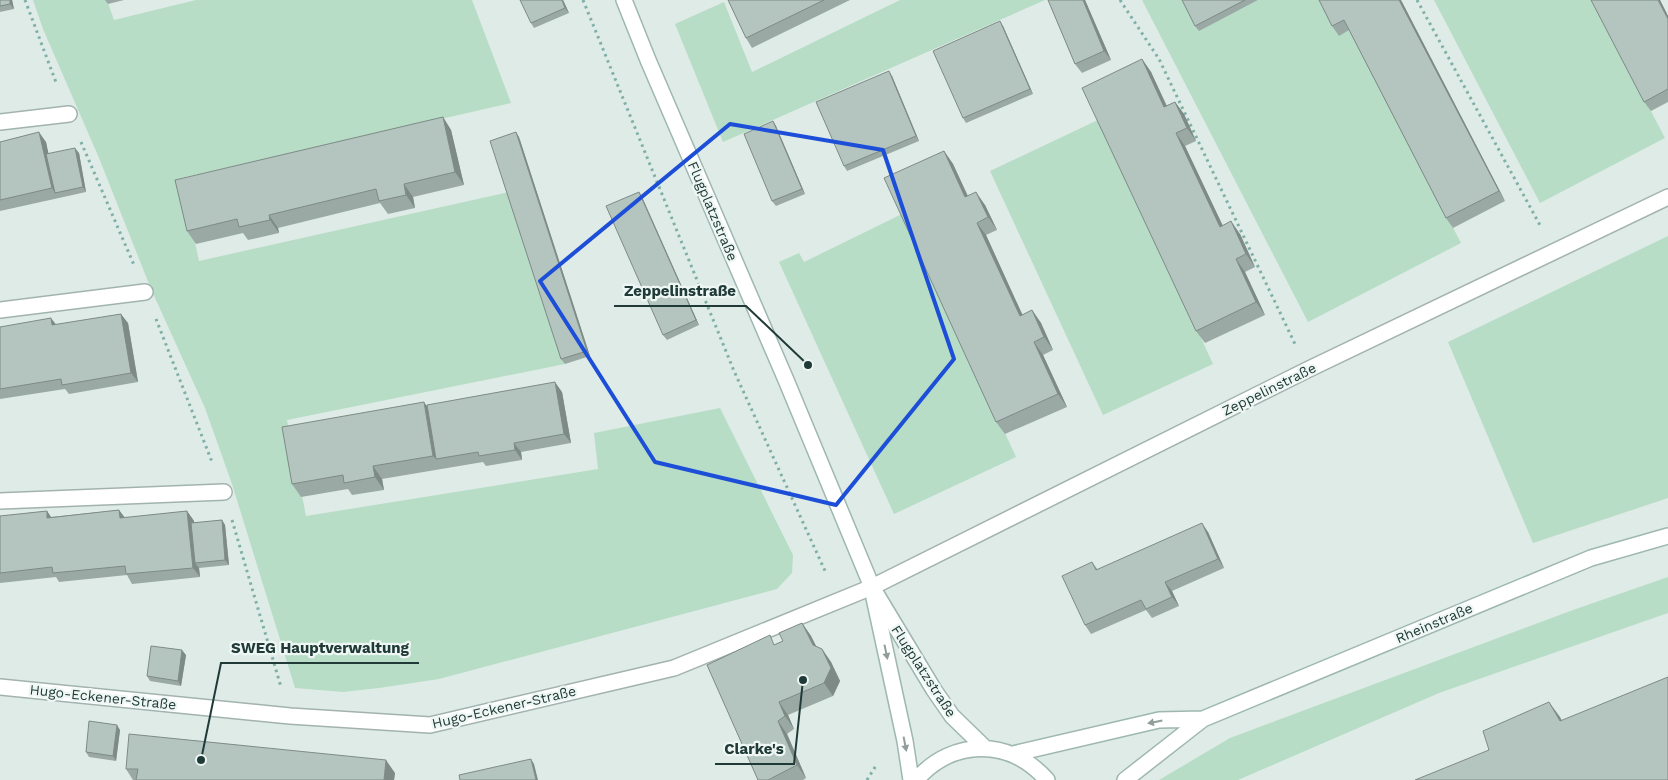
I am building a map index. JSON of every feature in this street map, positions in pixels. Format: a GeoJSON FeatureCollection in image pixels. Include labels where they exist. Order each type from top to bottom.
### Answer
{"type":"FeatureCollection","features":[{"type":"Feature","properties":{"kind":"street","name":"Flugplatzstraße"},"geometry":{"type":"LineString","coordinates":[[624,0],[872,587],[934,690],[952,716],[985,748]]}},
{"type":"Feature","properties":{"kind":"street"},"geometry":{"type":"LineString","coordinates":[[0,122],[69,114]]}},
{"type":"Feature","properties":{"kind":"street","name":"Zeppelinstraße"},"geometry":{"type":"LineString","coordinates":[[872,587],[1307,370],[1668,198]]}},
{"type":"Feature","properties":{"kind":"street"},"geometry":{"type":"LineString","coordinates":[[0,310],[145,292]]}},
{"type":"Feature","properties":{"kind":"street"},"geometry":{"type":"LineString","coordinates":[[0,501],[224,492]]}},
{"type":"Feature","properties":{"kind":"street","name":"Rheinstraße"},"geometry":{"type":"LineString","coordinates":[[1126,780],[1203,718],[1592,558],[1668,536]]}},
{"type":"Feature","properties":{"kind":"street","name":"Hugo-Eckener-Straße"},"geometry":{"type":"LineString","coordinates":[[0,687],[290,716],[430,725],[674,668],[872,587]]}},
{"type":"Feature","properties":{"kind":"street","name":"Flugplatzstraße"},"geometry":{"type":"LineString","coordinates":[[872,587],[912,780]]}},
{"type":"Feature","properties":{"kind":"street","name":"Rheinstraße"},"geometry":{"type":"LineString","coordinates":[[1014,754],[1159,720],[1203,718]]}},
{"type":"Feature","properties":{"kind":"street"},"geometry":{"type":"LineString","coordinates":[[916,780],[926,768],[944,757],[964,750],[985,748],[1014,754],[1032,765],[1047,780]]}},
{"type":"Feature","properties":{"kind":"path"},"geometry":{"type":"LineString","coordinates":[[25,0],[69,114],[145,292],[224,492],[290,716]]}},
{"type":"Feature","properties":{"kind":"path"},"geometry":{"type":"LineString","coordinates":[[583,0],[734,372],[839,601]]}},
{"type":"Feature","properties":{"kind":"path"},"geometry":{"type":"LineString","coordinates":[[1120,0],[1159,59],[1307,370]]}},
{"type":"Feature","properties":{"kind":"path"},"geometry":{"type":"LineString","coordinates":[[1417,0],[1555,252]]}},
{"type":"Feature","properties":{"kind":"highlighted area"},"geometry":{"type":"Polygon","coordinates":[[[730,124],[883,150],[954,359],[836,505],[655,462],[540,281],[730,124]]]}},
{"type":"Feature","properties":{"kind":"green space"},"geometry":{"type":"Polygon","coordinates":[[[33,0],[107,0],[114,20],[196,0],[472,0],[511,103],[181,178],[199,261],[509,192],[565,364],[287,420],[306,516],[598,469],[594,433],[720,408],[793,555],[792,573],[777,589],[439,679],[343,692],[295,688],[232,484],[205,408],[151,289],[99,158],[43,29],[33,0]]]}},
{"type":"Feature","properties":{"kind":"green space"},"geometry":{"type":"Polygon","coordinates":[[[900,0],[1045,0],[723,142],[675,24],[724,2],[752,72],[900,0]]]}},
{"type":"Feature","properties":{"kind":"green space"},"geometry":{"type":"Polygon","coordinates":[[[1142,0],[1183,0],[1199,30],[1258,0],[1321,0],[1339,35],[1350,29],[1461,243],[1308,322],[1142,0]]]}},
{"type":"Feature","properties":{"kind":"green space"},"geometry":{"type":"Polygon","coordinates":[[[1434,0],[1593,0],[1665,138],[1540,203],[1434,0]]]}},
{"type":"Feature","properties":{"kind":"green space"},"geometry":{"type":"Polygon","coordinates":[[[1100,119],[1213,364],[1103,415],[990,171],[1100,119]]]}},
{"type":"Feature","properties":{"kind":"green space"},"geometry":{"type":"Polygon","coordinates":[[[904,213],[1016,457],[894,514],[779,262],[799,253],[804,262],[904,213]]]}},
{"type":"Feature","properties":{"kind":"green space"},"geometry":{"type":"Polygon","coordinates":[[[1668,236],[1668,498],[1533,543],[1448,342],[1668,236]]]}},
{"type":"Feature","properties":{"kind":"green space"},"geometry":{"type":"Polygon","coordinates":[[[1668,577],[1668,613],[1439,693],[1238,780],[1159,780],[1230,738],[1573,610],[1668,577]]]}},
{"type":"Feature","properties":{"kind":"building"},"geometry":{"type":"Polygon","coordinates":[[[0,0],[10,0],[10,4],[0,6],[0,0]]]}},
{"type":"Feature","properties":{"kind":"building"},"geometry":{"type":"Polygon","coordinates":[[[520,0],[562,0],[565,8],[531,23],[520,0]]]}},
{"type":"Feature","properties":{"kind":"building"},"geometry":{"type":"Polygon","coordinates":[[[728,0],[824,0],[746,38],[728,0]]]}},
{"type":"Feature","properties":{"kind":"building"},"geometry":{"type":"Polygon","coordinates":[[[1048,0],[1083,0],[1104,51],[1075,64],[1048,0]]]}},
{"type":"Feature","properties":{"kind":"building"},"geometry":{"type":"Polygon","coordinates":[[[1182,0],[1245,0],[1195,26],[1182,0]]]}},
{"type":"Feature","properties":{"kind":"building"},"geometry":{"type":"Polygon","coordinates":[[[1319,0],[1399,0],[1499,191],[1446,218],[1344,20],[1332,26],[1319,0]]]}},
{"type":"Feature","properties":{"kind":"building"},"geometry":{"type":"Polygon","coordinates":[[[1591,0],[1658,0],[1668,19],[1668,89],[1644,102],[1591,0]]]}},
{"type":"Feature","properties":{"kind":"building"},"geometry":{"type":"Polygon","coordinates":[[[1000,21],[1030,89],[963,118],[933,51],[1000,21]]]}},
{"type":"Feature","properties":{"kind":"building"},"geometry":{"type":"Polygon","coordinates":[[[1142,59],[1164,107],[1175,102],[1187,128],[1176,133],[1220,227],[1231,221],[1246,254],[1236,259],[1256,302],[1196,331],[1082,88],[1142,59]]]}},
{"type":"Feature","properties":{"kind":"building"},"geometry":{"type":"Polygon","coordinates":[[[889,71],[916,136],[844,166],[816,102],[889,71]]]}},
{"type":"Feature","properties":{"kind":"building"},"geometry":{"type":"Polygon","coordinates":[[[443,117],[455,172],[404,184],[406,195],[379,201],[376,189],[269,215],[270,220],[239,227],[237,219],[187,231],[175,180],[443,117]]]}},
{"type":"Feature","properties":{"kind":"building"},"geometry":{"type":"Polygon","coordinates":[[[773,121],[802,189],[772,201],[744,134],[773,121]]]}},
{"type":"Feature","properties":{"kind":"building"},"geometry":{"type":"Polygon","coordinates":[[[39,132],[52,188],[0,200],[0,142],[39,132]]]}},
{"type":"Feature","properties":{"kind":"building"},"geometry":{"type":"Polygon","coordinates":[[[516,132],[587,351],[561,359],[490,141],[516,132]]]}},
{"type":"Feature","properties":{"kind":"building"},"geometry":{"type":"Polygon","coordinates":[[[75,148],[83,187],[55,193],[46,154],[75,148]]]}},
{"type":"Feature","properties":{"kind":"building"},"geometry":{"type":"Polygon","coordinates":[[[944,151],[965,197],[976,192],[988,217],[977,223],[1020,316],[1032,310],[1044,337],[1034,342],[1058,394],[996,422],[884,178],[944,151]]]}},
{"type":"Feature","properties":{"kind":"building"},"geometry":{"type":"Polygon","coordinates":[[[639,192],[696,320],[663,335],[606,206],[639,192]]]}},
{"type":"Feature","properties":{"kind":"building"},"geometry":{"type":"Polygon","coordinates":[[[121,314],[131,373],[62,385],[61,379],[0,389],[0,327],[51,318],[52,325],[121,314]]]}},
{"type":"Feature","properties":{"kind":"building"},"geometry":{"type":"Polygon","coordinates":[[[555,382],[564,434],[514,443],[515,450],[479,456],[478,452],[436,459],[427,405],[555,382]]]}},
{"type":"Feature","properties":{"kind":"building"},"geometry":{"type":"Polygon","coordinates":[[[424,402],[433,456],[373,466],[375,477],[344,483],[343,475],[292,484],[282,427],[424,402]]]}},
{"type":"Feature","properties":{"kind":"building"},"geometry":{"type":"Polygon","coordinates":[[[119,510],[120,518],[187,511],[193,568],[126,574],[125,566],[53,573],[52,567],[0,573],[0,516],[47,511],[47,518],[119,510]]]}},
{"type":"Feature","properties":{"kind":"building"},"geometry":{"type":"Polygon","coordinates":[[[222,520],[225,560],[195,563],[191,523],[222,520]]]}},
{"type":"Feature","properties":{"kind":"building"},"geometry":{"type":"Polygon","coordinates":[[[1202,523],[1218,559],[1165,582],[1172,597],[1146,609],[1141,600],[1085,625],[1062,576],[1092,562],[1096,570],[1202,523]]]}},
{"type":"Feature","properties":{"kind":"building"},"geometry":{"type":"Polygon","coordinates":[[[802,623],[813,645],[822,649],[831,668],[824,683],[779,702],[785,716],[778,721],[797,765],[768,780],[758,780],[707,665],[770,635],[774,645],[783,641],[779,633],[802,623]]]}},
{"type":"Feature","properties":{"kind":"building"},"geometry":{"type":"Polygon","coordinates":[[[151,646],[182,650],[178,681],[147,676],[151,646]]]}},
{"type":"Feature","properties":{"kind":"building"},"geometry":{"type":"Polygon","coordinates":[[[1668,677],[1668,780],[1415,780],[1489,750],[1483,731],[1549,702],[1560,721],[1668,677]]]}},
{"type":"Feature","properties":{"kind":"building"},"geometry":{"type":"Polygon","coordinates":[[[89,721],[117,725],[113,756],[86,752],[89,721]]]}},
{"type":"Feature","properties":{"kind":"building"},"geometry":{"type":"Polygon","coordinates":[[[129,734],[386,760],[384,780],[136,780],[138,769],[126,769],[129,734]]]}},
{"type":"Feature","properties":{"kind":"building"},"geometry":{"type":"Polygon","coordinates":[[[531,759],[536,780],[460,780],[459,775],[531,759]]]}},
{"type":"Feature","properties":{"kind":"place","name":"Zeppelinstraße"},"geometry":{"type":"Point","coordinates":[808,365]}},
{"type":"Feature","properties":{"kind":"place","name":"Clarke's"},"geometry":{"type":"Point","coordinates":[803,680]}},
{"type":"Feature","properties":{"kind":"place","name":"SWEG Hauptverwaltung"},"geometry":{"type":"Point","coordinates":[201,760]}}]}
